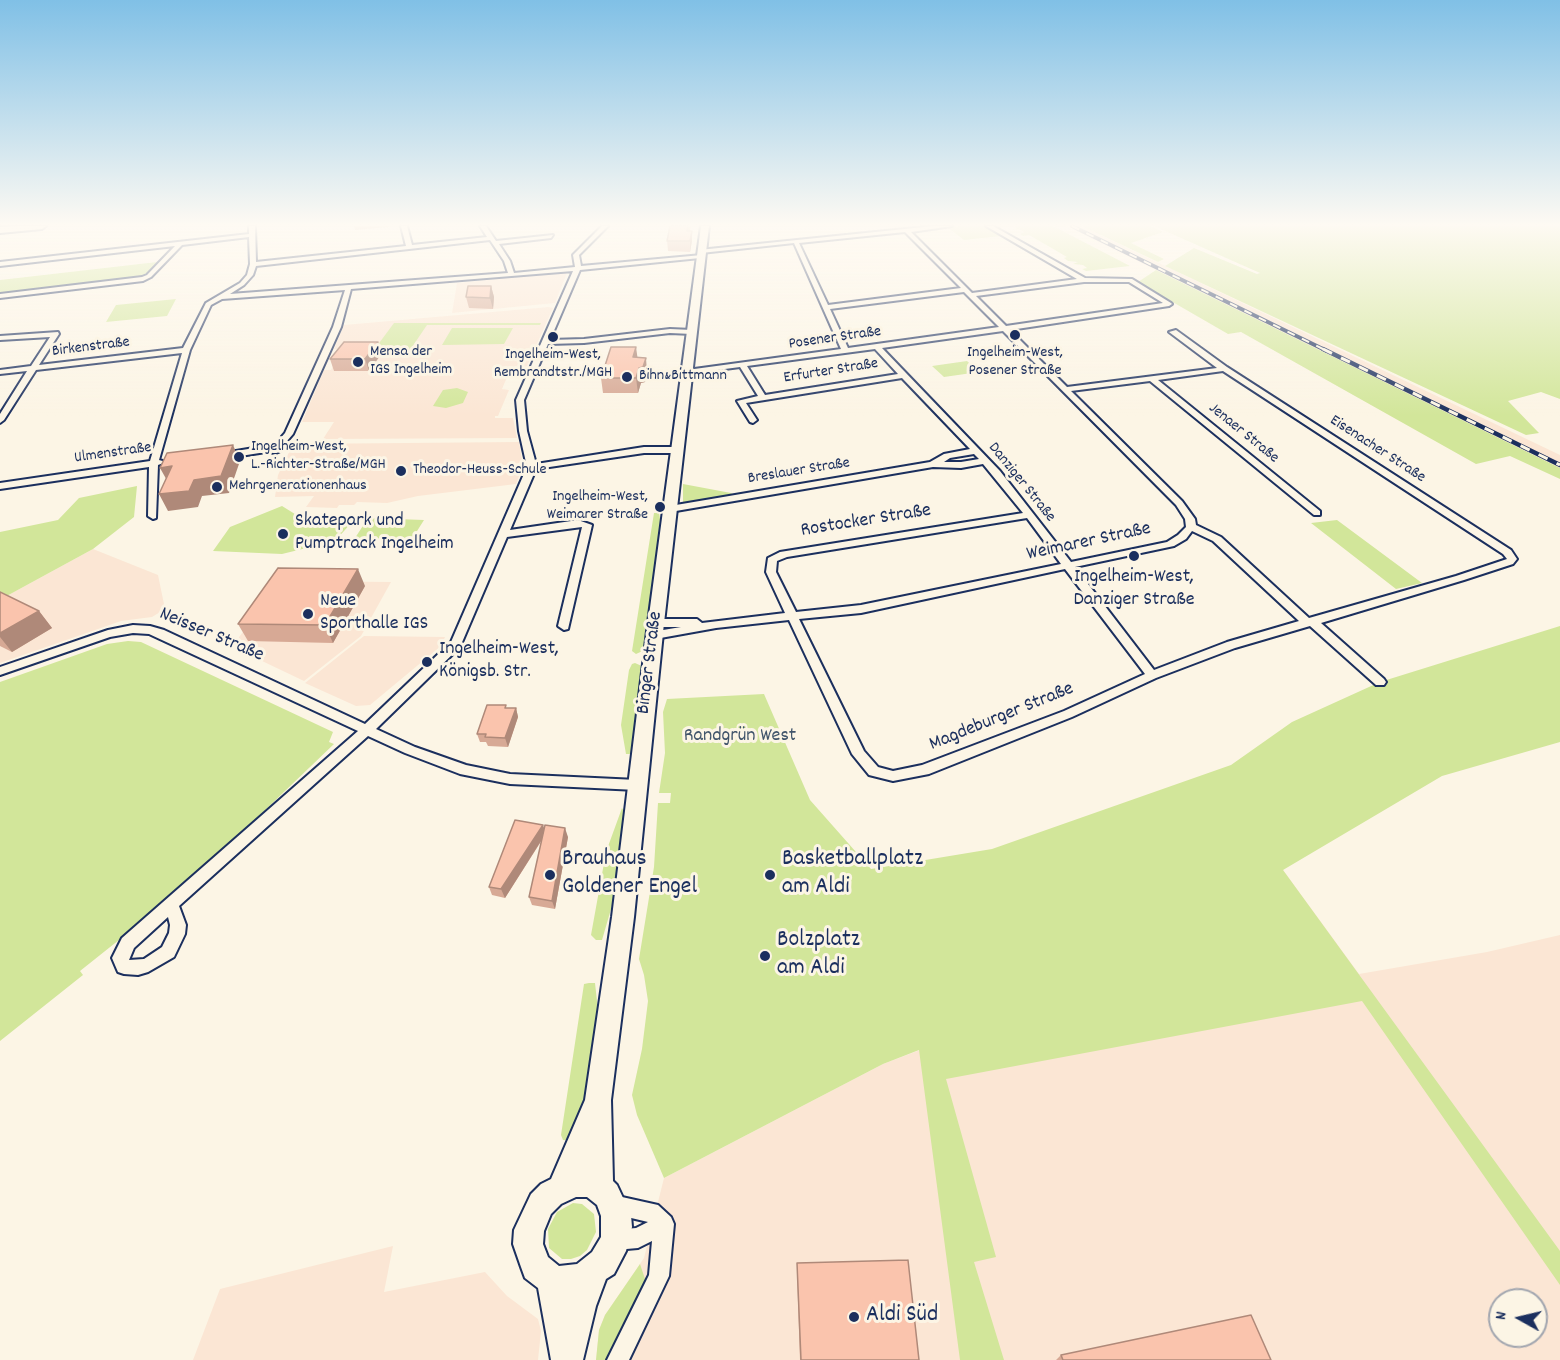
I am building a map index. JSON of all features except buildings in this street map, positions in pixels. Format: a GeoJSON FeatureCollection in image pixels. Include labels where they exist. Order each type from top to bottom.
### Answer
{"type":"FeatureCollection","features":[{"type":"Feature","properties":{"kind":"main road","name":"Binger Straße"},"geometry":{"type":"LineString","coordinates":[[552,1280],[536,1267],[531,1257],[529,1230],[541,1204],[562,1187],[581,1146],[598,1100],[623,917],[655,629],[697,289]]}},
{"type":"Feature","properties":{"kind":"main road","name":"Binger Straße"},"geometry":{"type":"LineString","coordinates":[[598,1100],[606,1196],[616,1215],[615,1240]]}},
{"type":"Feature","properties":{"kind":"main road"},"geometry":{"type":"LineString","coordinates":[[562,1187],[581,1183],[606,1196]]}},
{"type":"Feature","properties":{"kind":"main road"},"geometry":{"type":"LineString","coordinates":[[566,1360],[552,1280],[573,1282],[594,1272],[603,1263],[615,1240]]}},
{"type":"Feature","properties":{"kind":"main road"},"geometry":{"type":"LineString","coordinates":[[566,1360],[580,1306],[594,1272]]}},
{"type":"Feature","properties":{"kind":"street"},"geometry":{"type":"LineString","coordinates":[[0,296],[55,289]]}},
{"type":"Feature","properties":{"kind":"street"},"geometry":{"type":"LineString","coordinates":[[153,516],[154,463],[186,350],[206,308],[217,297],[230,289]]}},
{"type":"Feature","properties":{"kind":"street"},"geometry":{"type":"LineString","coordinates":[[217,297],[340,289]]}},
{"type":"Feature","properties":{"kind":"street"},"geometry":{"type":"LineString","coordinates":[[207,458],[266,449],[281,449],[286,444],[282,441],[289,434],[337,327],[348,289]]}},
{"type":"Feature","properties":{"kind":"street"},"geometry":{"type":"LineString","coordinates":[[170,906],[366,730],[456,644],[532,467],[523,431],[520,400],[568,289]]}},
{"type":"Feature","properties":{"kind":"street"},"geometry":{"type":"LineString","coordinates":[[819,289],[846,351]]}},
{"type":"Feature","properties":{"kind":"street"},"geometry":{"type":"LineString","coordinates":[[964,289],[1067,389],[1186,511],[1191,527],[1217,539],[1380,682]]}},
{"type":"Feature","properties":{"kind":"street"},"geometry":{"type":"LineString","coordinates":[[827,307],[999,289]]}},
{"type":"Feature","properties":{"kind":"street","name":"Posener Straße"},"geometry":{"type":"LineString","coordinates":[[687,372],[1164,306],[1168,302],[1146,289]]}},
{"type":"Feature","properties":{"kind":"street"},"geometry":{"type":"LineString","coordinates":[[544,342],[584,341],[670,331],[692,332]]}},
{"type":"Feature","properties":{"kind":"street","name":"Eisenacher Straße"},"geometry":{"type":"LineString","coordinates":[[1173,332],[1224,369],[1507,552],[1512,559]]}},
{"type":"Feature","properties":{"kind":"street"},"geometry":{"type":"LineString","coordinates":[[0,338],[55,334],[0,420]]}},
{"type":"Feature","properties":{"kind":"street","name":"Danziger Straße"},"geometry":{"type":"LineString","coordinates":[[877,347],[985,462],[1029,515],[1152,675]]}},
{"type":"Feature","properties":{"kind":"street","name":"Birkenstraße"},"geometry":{"type":"LineString","coordinates":[[0,372],[186,350]]}},
{"type":"Feature","properties":{"kind":"street","name":"Erfurter Straße"},"geometry":{"type":"LineString","coordinates":[[743,366],[762,398]]}},
{"type":"Feature","properties":{"kind":"street"},"geometry":{"type":"LineString","coordinates":[[1067,389],[1224,369]]}},
{"type":"Feature","properties":{"kind":"street","name":"Erfurter Straße"},"geometry":{"type":"LineString","coordinates":[[753,420],[741,401],[904,375]]}},
{"type":"Feature","properties":{"kind":"street","name":"Jenaer Straße"},"geometry":{"type":"LineString","coordinates":[[1150,377],[1317,513]]}},
{"type":"Feature","properties":{"kind":"street"},"geometry":{"type":"LineString","coordinates":[[532,467],[644,450],[677,450]]}},
{"type":"Feature","properties":{"kind":"street","name":"Breslauer Straße"},"geometry":{"type":"LineString","coordinates":[[933,464],[947,456],[975,451]]}},
{"type":"Feature","properties":{"kind":"street","name":"Ulmenstraße"},"geometry":{"type":"LineString","coordinates":[[0,486],[175,461]]}},
{"type":"Feature","properties":{"kind":"street","name":"Breslauer Straße"},"geometry":{"type":"LineString","coordinates":[[670,508],[933,464],[985,462]]}},
{"type":"Feature","properties":{"kind":"street","name":"Rostocker Straße"},"geometry":{"type":"LineString","coordinates":[[793,616],[771,572],[772,560],[776,556],[1029,515]]}},
{"type":"Feature","properties":{"kind":"street"},"geometry":{"type":"LineString","coordinates":[[504,534],[578,523],[587,525],[564,626]]}},
{"type":"Feature","properties":{"kind":"street","name":"Weimarer Straße"},"geometry":{"type":"LineString","coordinates":[[655,629],[861,609],[1170,544],[1182,537],[1191,527]]}},
{"type":"Feature","properties":{"kind":"street","name":"Magdeburger Straße"},"geometry":{"type":"LineString","coordinates":[[793,616],[859,754],[867,765],[882,775],[893,776],[924,770],[1068,714],[1152,675],[1231,645],[1490,569],[1512,559]]}},
{"type":"Feature","properties":{"kind":"street","name":"Neisser Straße"},"geometry":{"type":"LineString","coordinates":[[0,671],[108,634],[133,629],[150,630],[366,730],[449,764],[510,779],[638,785]]}},
{"type":"Feature","properties":{"kind":"street"},"geometry":{"type":"LineString","coordinates":[[606,1196],[651,1212],[664,1224]]}},
{"type":"Feature","properties":{"kind":"street"},"geometry":{"type":"LineString","coordinates":[[615,1240],[638,1238],[664,1224]]}},
{"type":"Feature","properties":{"kind":"street"},"geometry":{"type":"LineString","coordinates":[[618,1360],[659,1276],[664,1224]]}},
{"type":"Feature","properties":{"kind":"shaded area"},"geometry":{"type":"Polygon","coordinates":[[[456,289],[560,289],[555,303],[452,313],[456,289]]]}},
{"type":"Feature","properties":{"kind":"shaded area"},"geometry":{"type":"Polygon","coordinates":[[[1196,289],[1214,289],[1560,455],[1560,468],[1196,289]]]}},
{"type":"Feature","properties":{"kind":"shaded area"},"geometry":{"type":"Polygon","coordinates":[[[553,308],[523,375],[508,375],[502,389],[509,390],[498,416],[495,416],[495,418],[513,418],[517,438],[323,439],[334,422],[302,422],[324,370],[331,370],[340,350],[334,349],[344,325],[553,308]]]}},
{"type":"Feature","properties":{"kind":"shaded area","name":"Theodor-Heuss-Schule"},"geometry":{"type":"Polygon","coordinates":[[[519,442],[523,466],[516,484],[418,496],[387,503],[357,502],[354,505],[339,505],[337,508],[306,507],[314,496],[275,497],[278,475],[293,444],[519,442]]]}},
{"type":"Feature","properties":{"kind":"shaded area"},"geometry":{"type":"Polygon","coordinates":[[[93,549],[158,575],[165,609],[152,617],[121,621],[0,663],[0,597],[3,598],[93,549]]]}},
{"type":"Feature","properties":{"kind":"shaded area"},"geometry":{"type":"Polygon","coordinates":[[[280,581],[391,582],[361,636],[304,681],[239,650],[234,644],[280,581]]]}},
{"type":"Feature","properties":{"kind":"shaded area"},"geometry":{"type":"Polygon","coordinates":[[[364,636],[445,637],[441,646],[370,705],[356,706],[305,683],[364,636]]]}},
{"type":"Feature","properties":{"kind":"shaded area"},"geometry":{"type":"Polygon","coordinates":[[[1283,870],[1359,974],[1487,952],[1560,935],[1560,1360],[596,1360],[599,1330],[605,1315],[644,1258],[664,1178],[883,1064],[920,1050],[1283,870]]]}},
{"type":"Feature","properties":{"kind":"shaded area"},"geometry":{"type":"Polygon","coordinates":[[[393,1246],[384,1292],[485,1272],[507,1296],[538,1319],[541,1331],[538,1360],[193,1360],[220,1289],[393,1246]]]}},
{"type":"Feature","properties":{"kind":"green space"},"geometry":{"type":"Polygon","coordinates":[[[0,289],[40,289],[0,294],[0,289]]]}},
{"type":"Feature","properties":{"kind":"green space"},"geometry":{"type":"Polygon","coordinates":[[[1151,289],[1196,289],[1560,468],[1560,479],[1510,456],[1476,464],[1241,332],[1228,334],[1151,289]]]}},
{"type":"Feature","properties":{"kind":"green space"},"geometry":{"type":"Polygon","coordinates":[[[1215,289],[1560,289],[1560,399],[1541,392],[1508,401],[1539,433],[1526,435],[1215,289]]]}},
{"type":"Feature","properties":{"kind":"green space"},"geometry":{"type":"Polygon","coordinates":[[[176,299],[167,316],[106,322],[116,305],[176,299]]]}},
{"type":"Feature","properties":{"kind":"green space"},"geometry":{"type":"Polygon","coordinates":[[[394,323],[541,323],[540,325],[427,325],[410,350],[374,350],[394,323]]]}},
{"type":"Feature","properties":{"kind":"green space"},"geometry":{"type":"Polygon","coordinates":[[[452,328],[513,328],[504,344],[442,345],[452,328]]]}},
{"type":"Feature","properties":{"kind":"green space"},"geometry":{"type":"Polygon","coordinates":[[[967,361],[979,372],[944,377],[932,366],[967,361]]]}},
{"type":"Feature","properties":{"kind":"green space"},"geometry":{"type":"Polygon","coordinates":[[[457,388],[468,392],[463,403],[446,408],[433,406],[443,390],[457,388]]]}},
{"type":"Feature","properties":{"kind":"green space"},"geometry":{"type":"Polygon","coordinates":[[[683,484],[731,493],[734,495],[683,505],[683,484]]]}},
{"type":"Feature","properties":{"kind":"green space"},"geometry":{"type":"Polygon","coordinates":[[[137,486],[134,517],[93,549],[3,598],[0,597],[0,532],[58,520],[79,498],[137,486]]]}},
{"type":"Feature","properties":{"kind":"green space","name":"Skatepark und Pumptrack Ingelheim"},"geometry":{"type":"Polygon","coordinates":[[[282,506],[303,519],[353,521],[335,541],[282,554],[213,551],[230,527],[282,506]]]}},
{"type":"Feature","properties":{"kind":"green space"},"geometry":{"type":"Polygon","coordinates":[[[654,513],[659,513],[662,530],[647,649],[636,654],[632,651],[654,513]]]}},
{"type":"Feature","properties":{"kind":"green space"},"geometry":{"type":"Polygon","coordinates":[[[368,518],[424,520],[412,539],[355,538],[368,518]]]}},
{"type":"Feature","properties":{"kind":"green space"},"geometry":{"type":"Polygon","coordinates":[[[1337,520],[1422,583],[1396,589],[1311,523],[1337,520]]]}},
{"type":"Feature","properties":{"kind":"green space","name":"Randgrün West"},"geometry":{"type":"Polygon","coordinates":[[[1560,626],[1560,742],[1442,776],[1283,870],[1560,1251],[1560,1285],[1362,1001],[946,1079],[996,1257],[974,1262],[1004,1360],[960,1360],[919,1050],[883,1064],[664,1178],[637,1115],[632,1095],[642,1049],[648,1001],[639,959],[654,867],[658,803],[670,803],[671,793],[659,793],[665,753],[663,712],[667,699],[764,694],[810,800],[871,869],[992,849],[1231,765],[1292,722],[1380,682],[1560,626]]]}},
{"type":"Feature","properties":{"kind":"green space"},"geometry":{"type":"Polygon","coordinates":[[[141,642],[333,732],[329,742],[334,744],[237,837],[134,928],[80,971],[83,975],[0,1041],[0,682],[107,644],[141,642]]]}},
{"type":"Feature","properties":{"kind":"green space"},"geometry":{"type":"Polygon","coordinates":[[[635,663],[644,667],[632,754],[626,754],[621,725],[629,670],[635,663]]]}},
{"type":"Feature","properties":{"kind":"green space"},"geometry":{"type":"Polygon","coordinates":[[[622,808],[626,815],[615,882],[618,885],[602,940],[596,940],[591,935],[606,852],[622,808]]]}},
{"type":"Feature","properties":{"kind":"green space"},"geometry":{"type":"Polygon","coordinates":[[[595,983],[599,1019],[589,1086],[576,1141],[563,1140],[561,1135],[584,984],[595,983]]]}},
{"type":"Feature","properties":{"kind":"green space"},"geometry":{"type":"Polygon","coordinates":[[[573,1203],[582,1204],[594,1214],[596,1232],[587,1250],[580,1256],[562,1259],[549,1248],[548,1229],[557,1212],[573,1203]]]}},
{"type":"Feature","properties":{"kind":"green space"},"geometry":{"type":"Polygon","coordinates":[[[640,1264],[645,1279],[642,1294],[608,1360],[596,1360],[599,1330],[605,1315],[640,1264]]]}},
{"type":"Feature","properties":{"kind":"railway"},"geometry":{"type":"LineString","coordinates":[[1201,289],[1327,351]]}},
{"type":"Feature","properties":{"kind":"railway"},"geometry":{"type":"LineString","coordinates":[[1323,349],[1560,465]]}},
{"type":"Feature","properties":{"kind":"place","name":"Ingelheim-West, Posener Straße"},"geometry":{"type":"Point","coordinates":[1015,335]}},
{"type":"Feature","properties":{"kind":"place","name":"Ingelheim-West, Rembrandtstr./MGH"},"geometry":{"type":"Point","coordinates":[553,337]}},
{"type":"Feature","properties":{"kind":"place","name":"Mensa der IGS Ingelheim"},"geometry":{"type":"Point","coordinates":[358,362]}},
{"type":"Feature","properties":{"kind":"place","name":"Bihn&Bittmann"},"geometry":{"type":"Point","coordinates":[627,377]}},
{"type":"Feature","properties":{"kind":"place","name":"Ingelheim-West, L.-Richter-Straße/MGH"},"geometry":{"type":"Point","coordinates":[239,457]}},
{"type":"Feature","properties":{"kind":"place","name":"Theodor-Heuss-Schule"},"geometry":{"type":"Point","coordinates":[401,471]}},
{"type":"Feature","properties":{"kind":"place","name":"Mehrgenerationenhaus"},"geometry":{"type":"Point","coordinates":[217,487]}},
{"type":"Feature","properties":{"kind":"place","name":"Ingelheim-West, Weimarer Straße"},"geometry":{"type":"Point","coordinates":[660,507]}},
{"type":"Feature","properties":{"kind":"place","name":"Skatepark und Pumptrack Ingelheim"},"geometry":{"type":"Point","coordinates":[283,534]}},
{"type":"Feature","properties":{"kind":"place","name":"Ingelheim-West, Danziger Straße"},"geometry":{"type":"Point","coordinates":[1134,556]}},
{"type":"Feature","properties":{"kind":"place","name":"Neue Sporthalle IGS"},"geometry":{"type":"Point","coordinates":[308,614]}},
{"type":"Feature","properties":{"kind":"place","name":"Ingelheim-West, Königsb. Str."},"geometry":{"type":"Point","coordinates":[427,662]}},
{"type":"Feature","properties":{"kind":"place","name":"Brauhaus Goldener Engel"},"geometry":{"type":"Point","coordinates":[550,875]}},
{"type":"Feature","properties":{"kind":"place","name":"Basketballplatz am Aldi"},"geometry":{"type":"Point","coordinates":[770,875]}},
{"type":"Feature","properties":{"kind":"place","name":"Bolzplatz am Aldi"},"geometry":{"type":"Point","coordinates":[765,956]}},
{"type":"Feature","properties":{"kind":"place","name":"Aldi Süd"},"geometry":{"type":"Point","coordinates":[854,1317]}}]}
